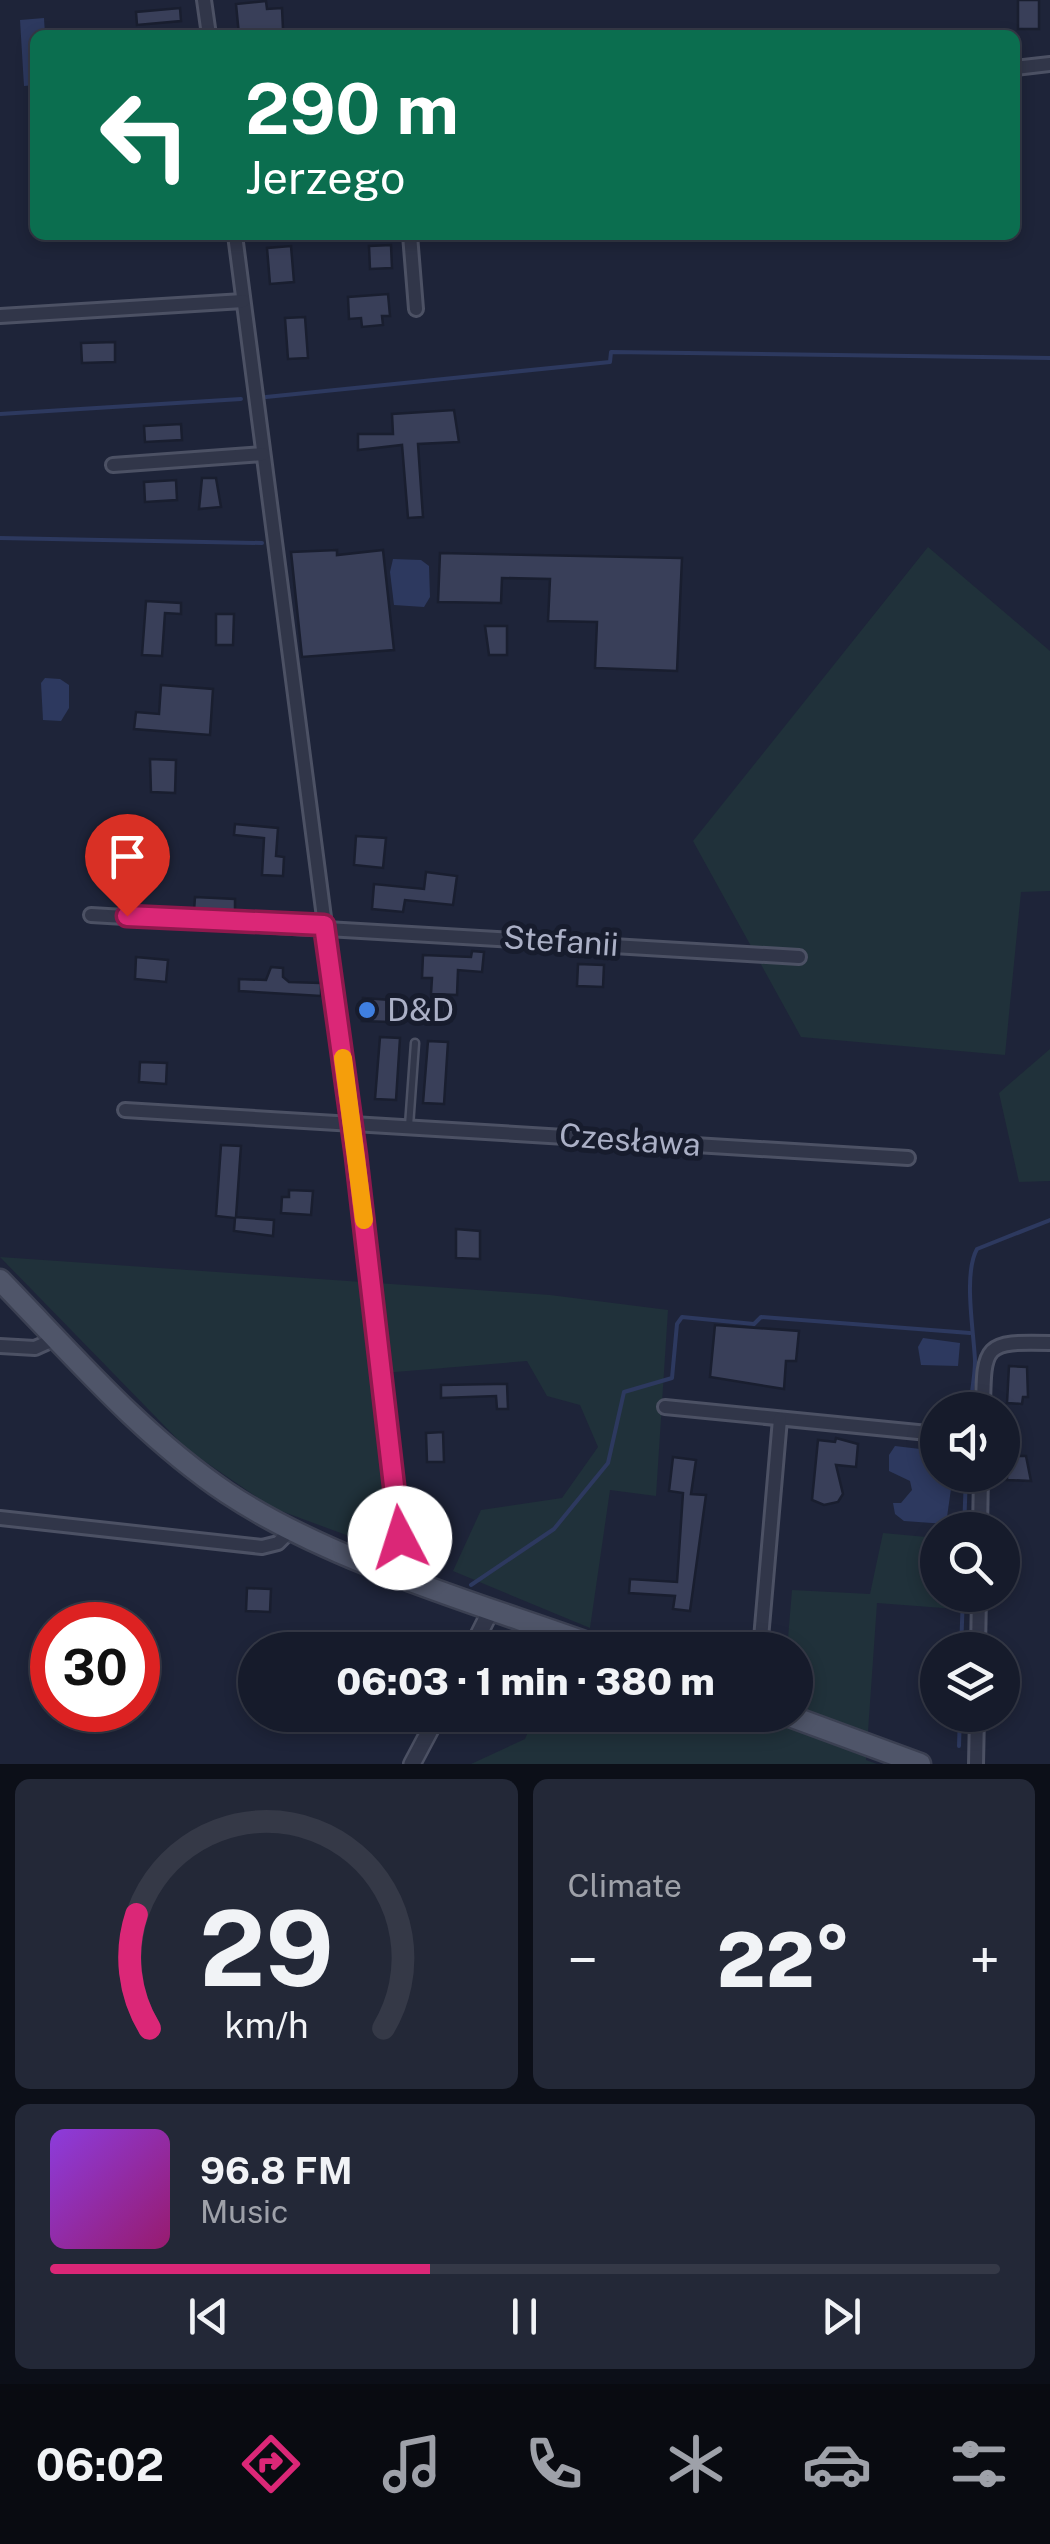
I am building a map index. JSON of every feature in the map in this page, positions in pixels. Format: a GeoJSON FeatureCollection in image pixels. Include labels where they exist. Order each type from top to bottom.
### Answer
{"type":"FeatureCollection","features":[{"type":"Feature","properties":{"kind":"main road"},"geometry":{"type":"LineString","coordinates":[[0,1280],[178,1457],[230,1495],[292,1529],[558,1632]]}},
{"type":"Feature","properties":{"kind":"main road"},"geometry":{"type":"LineString","coordinates":[[813,1725],[920,1764]]}},
{"type":"Feature","properties":{"kind":"street"},"geometry":{"type":"LineString","coordinates":[[204,0],[208,30]]}},
{"type":"Feature","properties":{"kind":"street"},"geometry":{"type":"LineString","coordinates":[[1020,67],[1050,64]]}},
{"type":"Feature","properties":{"kind":"street"},"geometry":{"type":"LineString","coordinates":[[236,240],[352,1122],[396,1496],[400,1538],[395,1572]]}},
{"type":"Feature","properties":{"kind":"street"},"geometry":{"type":"LineString","coordinates":[[410,240],[416,309]]}},
{"type":"Feature","properties":{"kind":"street"},"geometry":{"type":"LineString","coordinates":[[0,316],[243,300]]}},
{"type":"Feature","properties":{"kind":"street"},"geometry":{"type":"LineString","coordinates":[[113,464],[263,454]]}},
{"type":"Feature","properties":{"kind":"street","name":"Stefanii"},"geometry":{"type":"LineString","coordinates":[[91,915],[324,925],[799,956]]}},
{"type":"Feature","properties":{"kind":"street","name":"Czesława"},"geometry":{"type":"LineString","coordinates":[[126,1110],[908,1158]]}},
{"type":"Feature","properties":{"kind":"street"},"geometry":{"type":"LineString","coordinates":[[0,1346],[35,1348],[57,1338]]}},
{"type":"Feature","properties":{"kind":"street"},"geometry":{"type":"LineString","coordinates":[[983,1392],[984,1358],[1002,1342],[1050,1343]]}},
{"type":"Feature","properties":{"kind":"street"},"geometry":{"type":"LineString","coordinates":[[665,1407],[920,1432]]}},
{"type":"Feature","properties":{"kind":"street"},"geometry":{"type":"LineString","coordinates":[[762,1632],[780,1419]]}},
{"type":"Feature","properties":{"kind":"street"},"geometry":{"type":"LineString","coordinates":[[0,1518],[262,1546],[278,1543],[292,1529]]}},
{"type":"Feature","properties":{"kind":"street"},"geometry":{"type":"LineString","coordinates":[[480,1632],[492,1608]]}},
{"type":"Feature","properties":{"kind":"street"},"geometry":{"type":"LineString","coordinates":[[412,1764],[429,1732]]}},
{"type":"Feature","properties":{"kind":"street"},"geometry":{"type":"LineString","coordinates":[[976,1732],[976,1764]]}},
{"type":"Feature","properties":{"kind":"lane"},"geometry":{"type":"LineString","coordinates":[[409,1126],[415,1043]]}},
{"type":"Feature","properties":{"kind":"shaded area"},"geometry":{"type":"Polygon","coordinates":[[[928,547],[1050,651],[1050,891],[1021,892],[1005,1055],[801,1037],[693,841],[928,547]]]}},
{"type":"Feature","properties":{"kind":"shaded area"},"geometry":{"type":"Polygon","coordinates":[[[1050,1049],[1050,1181],[1019,1182],[999,1093],[1050,1049]]]}},
{"type":"Feature","properties":{"kind":"shaded area"},"geometry":{"type":"Polygon","coordinates":[[[0,1257],[550,1295],[668,1310],[656,1496],[610,1490],[590,1628],[453,1571],[481,1510],[562,1498],[598,1447],[580,1405],[547,1396],[527,1361],[371,1374],[386,1521],[384,1549],[273,1508],[188,1450],[0,1257]]]}},
{"type":"Feature","properties":{"kind":"shaded area"},"geometry":{"type":"Polygon","coordinates":[[[883,1533],[920,1536],[920,1606],[877,1603],[866,1760],[877,1764],[471,1764],[525,1739],[528,1732],[813,1732],[813,1632],[788,1632],[792,1590],[870,1594],[883,1533]]]}},
{"type":"Feature","properties":{"kind":"water"},"geometry":{"type":"Polygon","coordinates":[[[44,18],[45,30],[30,30],[30,85],[24,86],[20,20],[44,18]]]}},
{"type":"Feature","properties":{"kind":"water"},"geometry":{"type":"Polygon","coordinates":[[[393,559],[421,560],[429,566],[430,597],[424,607],[394,605],[390,572],[393,559]]]}},
{"type":"Feature","properties":{"kind":"water"},"geometry":{"type":"Polygon","coordinates":[[[45,678],[60,679],[69,685],[69,708],[61,721],[43,720],[41,683],[45,678]]]}},
{"type":"Feature","properties":{"kind":"water"},"geometry":{"type":"Polygon","coordinates":[[[923,1338],[960,1343],[958,1366],[921,1365],[918,1347],[923,1338]]]}},
{"type":"Feature","properties":{"kind":"water"},"geometry":{"type":"Polygon","coordinates":[[[895,1446],[920,1449],[920,1492],[951,1492],[948,1512],[920,1512],[920,1522],[904,1521],[895,1514],[893,1503],[901,1503],[912,1490],[910,1481],[889,1471],[889,1455],[895,1446]]]}},
{"type":"Feature","properties":{"kind":"building"},"geometry":{"type":"Polygon","coordinates":[[[1018,0],[1039,0],[1039,29],[1018,29],[1018,0]]]}},
{"type":"Feature","properties":{"kind":"building"},"geometry":{"type":"Polygon","coordinates":[[[266,1],[267,9],[282,8],[283,29],[239,30],[236,4],[266,1]]]}},
{"type":"Feature","properties":{"kind":"building"},"geometry":{"type":"Polygon","coordinates":[[[180,8],[181,21],[137,25],[136,12],[180,8]]]}},
{"type":"Feature","properties":{"kind":"building"},"geometry":{"type":"Polygon","coordinates":[[[391,245],[392,268],[370,269],[369,246],[391,245]]]}},
{"type":"Feature","properties":{"kind":"building"},"geometry":{"type":"Polygon","coordinates":[[[291,246],[294,282],[270,284],[267,248],[291,246]]]}},
{"type":"Feature","properties":{"kind":"building"},"geometry":{"type":"Polygon","coordinates":[[[388,294],[390,316],[382,316],[383,325],[362,327],[361,318],[349,319],[348,297],[388,294]]]}},
{"type":"Feature","properties":{"kind":"building"},"geometry":{"type":"Polygon","coordinates":[[[305,317],[308,358],[288,359],[285,318],[305,317]]]}},
{"type":"Feature","properties":{"kind":"building"},"geometry":{"type":"Polygon","coordinates":[[[115,342],[115,362],[82,363],[81,343],[115,342]]]}},
{"type":"Feature","properties":{"kind":"building"},"geometry":{"type":"Polygon","coordinates":[[[454,410],[459,442],[418,444],[423,517],[408,518],[402,445],[358,450],[358,434],[393,434],[392,414],[454,410]]]}},
{"type":"Feature","properties":{"kind":"building"},"geometry":{"type":"Polygon","coordinates":[[[181,424],[182,440],[145,442],[144,426],[181,424]]]}},
{"type":"Feature","properties":{"kind":"building"},"geometry":{"type":"Polygon","coordinates":[[[202,478],[216,478],[221,507],[199,509],[202,478]]]}},
{"type":"Feature","properties":{"kind":"building"},"geometry":{"type":"Polygon","coordinates":[[[176,480],[177,500],[145,502],[144,482],[176,480]]]}},
{"type":"Feature","properties":{"kind":"building"},"geometry":{"type":"Polygon","coordinates":[[[337,550],[337,555],[383,550],[394,650],[302,657],[291,552],[337,550]]]}},
{"type":"Feature","properties":{"kind":"building"},"geometry":{"type":"Polygon","coordinates":[[[440,553],[682,558],[677,671],[595,668],[597,622],[548,621],[550,579],[502,578],[501,603],[438,602],[440,553]]]}},
{"type":"Feature","properties":{"kind":"building"},"geometry":{"type":"Polygon","coordinates":[[[146,601],[181,603],[181,614],[165,613],[162,656],[142,655],[146,601]]]}},
{"type":"Feature","properties":{"kind":"building"},"geometry":{"type":"Polygon","coordinates":[[[216,614],[234,614],[233,645],[216,645],[216,614]]]}},
{"type":"Feature","properties":{"kind":"building"},"geometry":{"type":"Polygon","coordinates":[[[485,626],[507,626],[507,655],[489,655],[485,626]]]}},
{"type":"Feature","properties":{"kind":"building"},"geometry":{"type":"Polygon","coordinates":[[[161,685],[213,689],[210,735],[134,729],[136,712],[159,714],[161,685]]]}},
{"type":"Feature","properties":{"kind":"building"},"geometry":{"type":"Polygon","coordinates":[[[150,759],[176,760],[175,793],[151,792],[150,759]]]}},
{"type":"Feature","properties":{"kind":"building"},"geometry":{"type":"Polygon","coordinates":[[[235,824],[278,828],[276,856],[284,857],[283,876],[262,875],[264,838],[234,835],[235,824]]]}},
{"type":"Feature","properties":{"kind":"building"},"geometry":{"type":"Polygon","coordinates":[[[356,836],[386,838],[383,868],[354,865],[356,836]]]}},
{"type":"Feature","properties":{"kind":"building"},"geometry":{"type":"Polygon","coordinates":[[[426,872],[457,876],[453,905],[405,900],[403,912],[372,909],[374,884],[424,889],[426,872]]]}},
{"type":"Feature","properties":{"kind":"building"},"geometry":{"type":"Polygon","coordinates":[[[195,897],[235,899],[235,914],[194,911],[195,897]]]}},
{"type":"Feature","properties":{"kind":"building"},"geometry":{"type":"Polygon","coordinates":[[[472,951],[484,952],[482,972],[458,970],[457,995],[431,994],[432,978],[422,978],[423,955],[471,957],[472,951]]]}},
{"type":"Feature","properties":{"kind":"building"},"geometry":{"type":"Polygon","coordinates":[[[136,957],[168,960],[166,982],[135,979],[136,957]]]}},
{"type":"Feature","properties":{"kind":"building"},"geometry":{"type":"Polygon","coordinates":[[[578,964],[604,965],[603,987],[577,986],[578,964]]]}},
{"type":"Feature","properties":{"kind":"building"},"geometry":{"type":"Polygon","coordinates":[[[271,967],[283,968],[283,977],[289,982],[321,983],[321,996],[239,991],[239,979],[266,980],[271,967]]]}},
{"type":"Feature","properties":{"kind":"building"},"geometry":{"type":"Polygon","coordinates":[[[363,998],[391,1000],[390,1022],[362,1021],[363,998]]]}},
{"type":"Feature","properties":{"kind":"building"},"geometry":{"type":"Polygon","coordinates":[[[380,1037],[400,1038],[396,1100],[375,1099],[380,1037]]]}},
{"type":"Feature","properties":{"kind":"building"},"geometry":{"type":"Polygon","coordinates":[[[428,1041],[448,1042],[444,1104],[423,1103],[428,1041]]]}},
{"type":"Feature","properties":{"kind":"building"},"geometry":{"type":"Polygon","coordinates":[[[140,1062],[167,1063],[166,1084],[139,1082],[140,1062]]]}},
{"type":"Feature","properties":{"kind":"building"},"geometry":{"type":"Polygon","coordinates":[[[221,1145],[241,1146],[236,1217],[274,1220],[273,1236],[234,1231],[235,1218],[216,1216],[221,1145]]]}},
{"type":"Feature","properties":{"kind":"building"},"geometry":{"type":"Polygon","coordinates":[[[289,1190],[313,1191],[311,1215],[281,1213],[282,1197],[289,1197],[289,1190]]]}},
{"type":"Feature","properties":{"kind":"building"},"geometry":{"type":"Polygon","coordinates":[[[456,1229],[480,1231],[480,1259],[456,1258],[456,1229]]]}},
{"type":"Feature","properties":{"kind":"building"},"geometry":{"type":"Polygon","coordinates":[[[715,1325],[799,1331],[796,1361],[786,1361],[784,1389],[710,1377],[715,1325]]]}},
{"type":"Feature","properties":{"kind":"building"},"geometry":{"type":"Polygon","coordinates":[[[1009,1366],[1027,1367],[1028,1397],[1023,1397],[1020,1404],[1020,1392],[1008,1392],[1009,1366]]]}},
{"type":"Feature","properties":{"kind":"building"},"geometry":{"type":"Polygon","coordinates":[[[507,1384],[508,1409],[497,1409],[496,1396],[441,1398],[441,1385],[507,1384]]]}},
{"type":"Feature","properties":{"kind":"building"},"geometry":{"type":"Polygon","coordinates":[[[443,1432],[444,1462],[427,1462],[426,1433],[443,1432]]]}},
{"type":"Feature","properties":{"kind":"building"},"geometry":{"type":"Polygon","coordinates":[[[836,1438],[858,1444],[856,1467],[836,1465],[843,1494],[838,1502],[824,1505],[812,1500],[818,1440],[835,1442],[836,1438]]]}},
{"type":"Feature","properties":{"kind":"building"},"geometry":{"type":"Polygon","coordinates":[[[1020,1456],[1026,1456],[1031,1481],[1020,1481],[1020,1456]]]}},
{"type":"Feature","properties":{"kind":"building"},"geometry":{"type":"Polygon","coordinates":[[[673,1457],[696,1460],[691,1494],[706,1495],[690,1611],[673,1609],[675,1596],[629,1593],[630,1579],[677,1582],[683,1493],[669,1491],[673,1457]]]}},
{"type":"Feature","properties":{"kind":"building"},"geometry":{"type":"Polygon","coordinates":[[[247,1588],[271,1589],[270,1612],[246,1611],[247,1588]]]}},
{"type":"Feature","properties":{"kind":"waterway"},"geometry":{"type":"LineString","coordinates":[[266,397],[610,362],[611,352],[1050,358]]}},
{"type":"Feature","properties":{"kind":"waterway"},"geometry":{"type":"LineString","coordinates":[[0,414],[241,399]]}},
{"type":"Feature","properties":{"kind":"waterway"},"geometry":{"type":"LineString","coordinates":[[0,538],[262,543]]}},
{"type":"Feature","properties":{"kind":"waterway"},"geometry":{"type":"LineString","coordinates":[[972,1392],[975,1361],[970,1288],[977,1249],[1050,1220]]}},
{"type":"Feature","properties":{"kind":"waterway"},"geometry":{"type":"LineString","coordinates":[[471,1585],[554,1529],[608,1463],[624,1392],[672,1378],[677,1324],[682,1317],[754,1324],[761,1317],[970,1333]]}},
{"type":"Feature","properties":{"kind":"waterway"},"geometry":{"type":"LineString","coordinates":[[965,1492],[965,1512]]}},
{"type":"Feature","properties":{"kind":"waterway"},"geometry":{"type":"LineString","coordinates":[[962,1612],[962,1632]]}},
{"type":"Feature","properties":{"kind":"waterway"},"geometry":{"type":"LineString","coordinates":[[959,1732],[959,1746]]}},
{"type":"Feature","properties":{"kind":"slow traffic"},"geometry":{"type":"LineString","coordinates":[[343,1058],[364,1220]]}},
{"type":"Feature","properties":{"kind":"place","name":"D&D"},"geometry":{"type":"Point","coordinates":[367,1010]}},
{"type":"Feature","properties":{"kind":"route"},"geometry":{"type":"LineString","coordinates":[[127,916],[324,925],[382,1362],[400,1538]]}}]}
